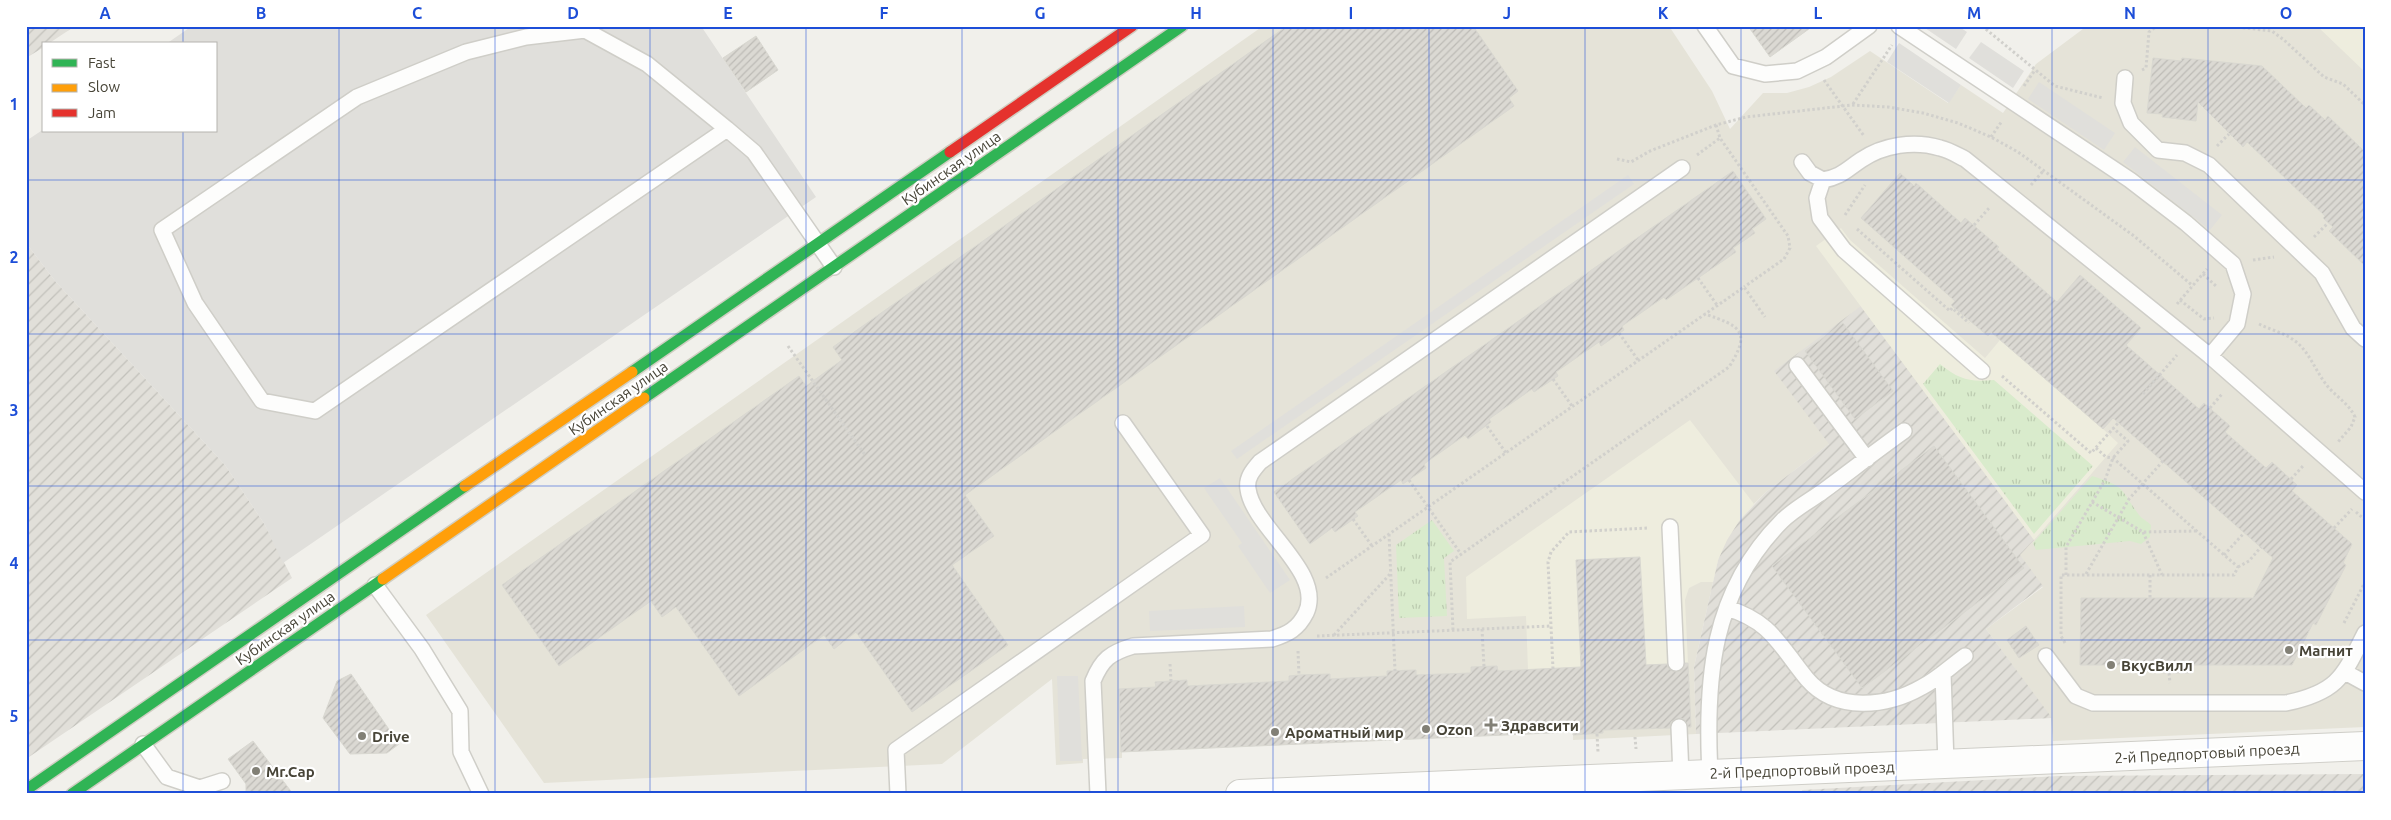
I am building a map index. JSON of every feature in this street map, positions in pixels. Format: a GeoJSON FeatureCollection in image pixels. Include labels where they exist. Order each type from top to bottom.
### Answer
{"type":"FeatureCollection","features":[{"type":"Feature","properties":{"kind":"main road","name":"Кубинская улица"},"geometry":{"type":"LineString","coordinates":[[28,791],[1132,26]]}},
{"type":"Feature","properties":{"kind":"main road","name":"Кубинская улица"},"geometry":{"type":"LineString","coordinates":[[72,794],[1182,26]]}},
{"type":"Feature","properties":{"kind":"street","name":"2-й Предпортовый проезд"},"geometry":{"type":"LineString","coordinates":[[1240,794],[2365,746]]}},
{"type":"Feature","properties":{"kind":"lane"},"geometry":{"type":"LineString","coordinates":[[1144,26],[1156,43]]}},
{"type":"Feature","properties":{"kind":"lane"},"geometry":{"type":"LineString","coordinates":[[1704,26],[1733,66],[1765,74],[1797,71],[1813,64],[1826,57],[1869,26]]}},
{"type":"Feature","properties":{"kind":"lane"},"geometry":{"type":"LineString","coordinates":[[1901,28],[2130,180],[2186,223],[2233,264],[2243,294],[2237,324],[2210,356]]}},
{"type":"Feature","properties":{"kind":"lane"},"geometry":{"type":"LineString","coordinates":[[727,129],[315,411],[262,401],[195,303],[162,230],[357,97],[466,52],[526,37],[585,30],[647,64],[727,129],[754,152],[834,267]]}},
{"type":"Feature","properties":{"kind":"lane"},"geometry":{"type":"LineString","coordinates":[[2126,78],[2123,103],[2130,123],[2158,150],[2185,153],[2209,165],[2322,273],[2354,328],[2365,339]]}},
{"type":"Feature","properties":{"kind":"lane"},"geometry":{"type":"LineString","coordinates":[[1802,162],[1810,173],[1823,180],[1838,177],[1862,159],[1876,152],[1887,148],[1914,144],[1940,148],[1965,159],[2210,356],[2365,492]]}},
{"type":"Feature","properties":{"kind":"lane"},"geometry":{"type":"LineString","coordinates":[[1098,794],[1093,680],[1100,664],[1118,651],[1133,646],[1272,639],[1293,636],[1305,615],[1308,607],[1309,590],[1302,574],[1252,502],[1247,488],[1250,474],[1260,462],[1682,168]]}},
{"type":"Feature","properties":{"kind":"lane"},"geometry":{"type":"LineString","coordinates":[[1823,180],[1817,198],[1820,218],[1844,250],[1982,372]]}},
{"type":"Feature","properties":{"kind":"lane"},"geometry":{"type":"LineString","coordinates":[[1797,365],[1866,458]]}},
{"type":"Feature","properties":{"kind":"lane"},"geometry":{"type":"LineString","coordinates":[[898,794],[896,750],[1202,535],[1123,423]]}},
{"type":"Feature","properties":{"kind":"lane"},"geometry":{"type":"LineString","coordinates":[[1710,774],[1711,672],[1720,629],[1734,586],[1755,552],[1783,520],[1904,431]]}},
{"type":"Feature","properties":{"kind":"lane"},"geometry":{"type":"LineString","coordinates":[[1670,527],[1676,663]]}},
{"type":"Feature","properties":{"kind":"lane"},"geometry":{"type":"LineString","coordinates":[[375,585],[422,649],[460,711],[461,752],[481,794]]}},
{"type":"Feature","properties":{"kind":"lane"},"geometry":{"type":"LineString","coordinates":[[1727,608],[1747,614],[1766,627],[1808,680],[1824,694],[1842,702],[1866,705],[1894,699],[1922,688],[1965,656]]}},
{"type":"Feature","properties":{"kind":"lane"},"geometry":{"type":"LineString","coordinates":[[2046,656],[2076,696],[2093,703],[2286,703],[2308,698],[2329,688],[2345,672],[2365,633]]}},
{"type":"Feature","properties":{"kind":"lane"},"geometry":{"type":"LineString","coordinates":[[2345,672],[2365,684]]}},
{"type":"Feature","properties":{"kind":"lane"},"geometry":{"type":"LineString","coordinates":[[1943,673],[1946,764]]}},
{"type":"Feature","properties":{"kind":"lane"},"geometry":{"type":"LineString","coordinates":[[1679,727],[1681,775]]}},
{"type":"Feature","properties":{"kind":"lane"},"geometry":{"type":"LineString","coordinates":[[143,744],[167,777],[200,788],[222,781]]}},
{"type":"Feature","properties":{"kind":"path"},"geometry":{"type":"LineString","coordinates":[[1982,26],[2055,86],[2123,103]]}},
{"type":"Feature","properties":{"kind":"path"},"geometry":{"type":"LineString","coordinates":[[2126,78],[2146,68],[2149,32],[2157,26]]}},
{"type":"Feature","properties":{"kind":"path"},"geometry":{"type":"LineString","coordinates":[[2228,26],[2272,31],[2324,77],[2343,84],[2365,105]]}},
{"type":"Feature","properties":{"kind":"path"},"geometry":{"type":"LineString","coordinates":[[1852,105],[1901,28]]}},
{"type":"Feature","properties":{"kind":"path"},"geometry":{"type":"LineString","coordinates":[[1813,64],[1876,152]]}},
{"type":"Feature","properties":{"kind":"path"},"geometry":{"type":"LineString","coordinates":[[1309,590],[1784,259],[1790,248],[1788,236],[1720,138],[1716,125]]}},
{"type":"Feature","properties":{"kind":"path"},"geometry":{"type":"LineString","coordinates":[[1682,168],[1720,138]]}},
{"type":"Feature","properties":{"kind":"path"},"geometry":{"type":"LineString","coordinates":[[1844,215],[1871,177]]}},
{"type":"Feature","properties":{"kind":"path"},"geometry":{"type":"LineString","coordinates":[[1818,207],[1829,199],[1850,222]]}},
{"type":"Feature","properties":{"kind":"path"},"geometry":{"type":"LineString","coordinates":[[1974,225],[1995,202]]}},
{"type":"Feature","properties":{"kind":"path"},"geometry":{"type":"LineString","coordinates":[[1856,228],[1950,311],[1952,308],[1969,323]]}},
{"type":"Feature","properties":{"kind":"path"},"geometry":{"type":"LineString","coordinates":[[2233,264],[2300,252]]}},
{"type":"Feature","properties":{"kind":"path"},"geometry":{"type":"LineString","coordinates":[[2164,319],[2221,254]]}},
{"type":"Feature","properties":{"kind":"path"},"geometry":{"type":"LineString","coordinates":[[2203,274],[2240,310],[2260,325],[2293,339],[2304,349],[2314,368],[2329,388],[2350,407],[2355,416],[2351,426],[2325,457]]}},
{"type":"Feature","properties":{"kind":"path"},"geometry":{"type":"LineString","coordinates":[[1698,278],[1716,306]]}},
{"type":"Feature","properties":{"kind":"path"},"geometry":{"type":"LineString","coordinates":[[1744,286],[1765,317]]}},
{"type":"Feature","properties":{"kind":"path"},"geometry":{"type":"LineString","coordinates":[[2180,300],[2204,318],[2213,318],[2221,313],[2225,305],[2224,295]]}},
{"type":"Feature","properties":{"kind":"path"},"geometry":{"type":"LineString","coordinates":[[1453,630],[1450,562],[1729,367],[1741,348],[1742,339],[1738,329],[1730,323],[1705,314]]}},
{"type":"Feature","properties":{"kind":"path"},"geometry":{"type":"LineString","coordinates":[[1619,333],[1638,360]]}},
{"type":"Feature","properties":{"kind":"path"},"geometry":{"type":"LineString","coordinates":[[788,346],[865,455]]}},
{"type":"Feature","properties":{"kind":"path"},"geometry":{"type":"LineString","coordinates":[[2171,350],[2185,362]]}},
{"type":"Feature","properties":{"kind":"path"},"geometry":{"type":"LineString","coordinates":[[2143,394],[2177,355]]}},
{"type":"Feature","properties":{"kind":"path"},"geometry":{"type":"LineString","coordinates":[[1982,372],[1997,371],[2091,453],[2118,422]]}},
{"type":"Feature","properties":{"kind":"path"},"geometry":{"type":"LineString","coordinates":[[1553,379],[1572,406]]}},
{"type":"Feature","properties":{"kind":"path"},"geometry":{"type":"LineString","coordinates":[[2214,388],[2229,401]]}},
{"type":"Feature","properties":{"kind":"path"},"geometry":{"type":"LineString","coordinates":[[2210,408],[2222,394]]}},
{"type":"Feature","properties":{"kind":"path"},"geometry":{"type":"LineString","coordinates":[[1487,426],[1506,453]]}},
{"type":"Feature","properties":{"kind":"path"},"geometry":{"type":"LineString","coordinates":[[2066,575],[2066,547],[2105,480],[2113,458],[2128,441],[2113,428]]}},
{"type":"Feature","properties":{"kind":"path"},"geometry":{"type":"LineString","coordinates":[[2096,448],[2106,457],[2113,458],[2238,567]]}},
{"type":"Feature","properties":{"kind":"path"},"geometry":{"type":"LineString","coordinates":[[2296,459],[2310,472]]}},
{"type":"Feature","properties":{"kind":"path"},"geometry":{"type":"LineString","coordinates":[[2086,575],[2129,499],[2163,462]]}},
{"type":"Feature","properties":{"kind":"path"},"geometry":{"type":"LineString","coordinates":[[2291,479],[2303,466]]}},
{"type":"Feature","properties":{"kind":"path"},"geometry":{"type":"LineString","coordinates":[[1409,480],[1461,554]]}},
{"type":"Feature","properties":{"kind":"path"},"geometry":{"type":"LineString","coordinates":[[2092,502],[2143,532],[2196,531]]}},
{"type":"Feature","properties":{"kind":"path"},"geometry":{"type":"LineString","coordinates":[[2345,502],[2365,520]]}},
{"type":"Feature","properties":{"kind":"path"},"geometry":{"type":"LineString","coordinates":[[2334,528],[2352,509]]}},
{"type":"Feature","properties":{"kind":"path"},"geometry":{"type":"LineString","coordinates":[[1353,519],[1372,546]]}},
{"type":"Feature","properties":{"kind":"path"},"geometry":{"type":"LineString","coordinates":[[1553,669],[1548,562],[1551,552],[1569,532],[1670,527]]}},
{"type":"Feature","properties":{"kind":"path"},"geometry":{"type":"LineString","coordinates":[[2143,532],[2162,575]]}},
{"type":"Feature","properties":{"kind":"path"},"geometry":{"type":"LineString","coordinates":[[2224,555],[2244,533]]}},
{"type":"Feature","properties":{"kind":"path"},"geometry":{"type":"LineString","coordinates":[[1389,534],[1395,671]]}},
{"type":"Feature","properties":{"kind":"path"},"geometry":{"type":"LineString","coordinates":[[2066,644],[2061,636],[2061,575],[2234,575],[2238,567],[2249,561],[2261,547]]}},
{"type":"Feature","properties":{"kind":"path"},"geometry":{"type":"LineString","coordinates":[[1334,636],[1391,573]]}},
{"type":"Feature","properties":{"kind":"path"},"geometry":{"type":"LineString","coordinates":[[2150,575],[2150,598]]}},
{"type":"Feature","properties":{"kind":"path"},"geometry":{"type":"LineString","coordinates":[[2344,624],[2365,582]]}},
{"type":"Feature","properties":{"kind":"path"},"geometry":{"type":"LineString","coordinates":[[1299,675],[1293,636],[1334,636],[1551,626]]}},
{"type":"Feature","properties":{"kind":"path"},"geometry":{"type":"LineString","coordinates":[[1482,629],[1484,667]]}},
{"type":"Feature","properties":{"kind":"path"},"geometry":{"type":"LineString","coordinates":[[1597,734],[1598,757]]}},
{"type":"Feature","properties":{"kind":"path"},"geometry":{"type":"LineString","coordinates":[[1635,737],[1636,756]]}},
{"type":"Feature","properties":{"kind":"shaded area"},"geometry":{"type":"Polygon","coordinates":[[[26,26],[75,26],[51,42],[42,42],[42,48],[26,58],[26,26]]]}},
{"type":"Feature","properties":{"kind":"shaded area"},"geometry":{"type":"Polygon","coordinates":[[[192,26],[701,26],[816,197],[283,563],[265,525],[225,465],[56,282],[26,243],[26,141],[42,130],[42,132],[218,132],[218,42],[169,42],[192,26]]]}},
{"type":"Feature","properties":{"kind":"shaded area"},"geometry":{"type":"Polygon","coordinates":[[[1263,26],[1669,26],[1712,91],[1730,129],[1763,93],[1787,93],[1809,87],[1831,77],[1870,51],[1948,103],[1961,85],[2003,113],[2036,64],[2087,26],[2365,26],[2365,727],[2053,741],[2051,718],[1986,629],[2043,587],[1829,444],[1766,492],[1754,504],[1739,521],[1718,560],[1694,667],[1696,734],[1573,740],[1573,732],[1122,752],[1122,758],[1083,759],[1083,763],[1056,765],[1052,679],[942,764],[544,783],[426,615],[1263,26]]]}},
{"type":"Feature","properties":{"kind":"shaded area"},"geometry":{"type":"Polygon","coordinates":[[[1922,26],[1958,26],[1967,32],[1956,49],[1922,26]]]}},
{"type":"Feature","properties":{"kind":"shaded area"},"geometry":{"type":"Polygon","coordinates":[[[2317,26],[2365,26],[2365,72],[2317,26]]]}},
{"type":"Feature","properties":{"kind":"shaded area"},"geometry":{"type":"Polygon","coordinates":[[[1981,42],[2024,71],[2013,88],[1969,58],[1981,42]]]}},
{"type":"Feature","properties":{"kind":"shaded area"},"geometry":{"type":"Polygon","coordinates":[[[1899,43],[1961,85],[1949,103],[1887,62],[1899,43]]]}},
{"type":"Feature","properties":{"kind":"shaded area"},"geometry":{"type":"Polygon","coordinates":[[[2039,82],[2115,133],[2104,150],[2028,99],[2039,82]]]}},
{"type":"Feature","properties":{"kind":"shaded area"},"geometry":{"type":"Polygon","coordinates":[[[2135,147],[2222,215],[2210,230],[2123,162],[2135,147]]]}},
{"type":"Feature","properties":{"kind":"shaded area"},"geometry":{"type":"Polygon","coordinates":[[[1628,175],[1634,184],[1237,459],[1231,451],[1628,175]]]}},
{"type":"Feature","properties":{"kind":"shaded area"},"geometry":{"type":"Polygon","coordinates":[[[1841,228],[1850,240],[1985,358],[2000,340],[2014,352],[2080,275],[2141,328],[2126,345],[2155,370],[2103,429],[2118,443],[2034,540],[1816,246],[1841,228]]]}},
{"type":"Feature","properties":{"kind":"shaded area"},"geometry":{"type":"Polygon","coordinates":[[[26,243],[56,282],[225,465],[265,525],[292,578],[26,759],[26,243]]]}},
{"type":"Feature","properties":{"kind":"shaded area"},"geometry":{"type":"Polygon","coordinates":[[[1861,306],[2034,540],[2020,555],[2043,586],[1986,629],[2052,718],[1696,734],[1694,667],[1718,560],[1727,540],[1739,521],[1766,492],[1829,444],[1774,371],[1861,306]]]}},
{"type":"Feature","properties":{"kind":"shaded area"},"geometry":{"type":"Polygon","coordinates":[[[1690,420],[1754,504],[1739,521],[1727,540],[1718,560],[1713,582],[1701,582],[1689,588],[1685,600],[1688,663],[1528,670],[1526,616],[1467,619],[1466,577],[1690,420]]]}},
{"type":"Feature","properties":{"kind":"shaded area"},"geometry":{"type":"Polygon","coordinates":[[[1220,478],[1290,580],[1270,593],[1238,546],[1242,543],[1204,488],[1220,478]]]}},
{"type":"Feature","properties":{"kind":"shaded area"},"geometry":{"type":"Polygon","coordinates":[[[1244,606],[1245,627],[1150,631],[1149,611],[1244,606]]]}},
{"type":"Feature","properties":{"kind":"shaded area"},"geometry":{"type":"Polygon","coordinates":[[[1057,676],[1078,676],[1082,761],[1060,761],[1057,676]]]}},
{"type":"Feature","properties":{"kind":"shaded area"},"geometry":{"type":"Polygon","coordinates":[[[2365,774],[2365,794],[1803,794],[1802,790],[2059,776],[2365,774]]]}},
{"type":"Feature","properties":{"kind":"green space"},"geometry":{"type":"Polygon","coordinates":[[[1940,364],[1953,374],[1965,379],[1978,381],[1994,380],[2093,466],[2034,534],[1923,384],[1940,364]]]}},
{"type":"Feature","properties":{"kind":"green space"},"geometry":{"type":"Polygon","coordinates":[[[2092,476],[2117,486],[2125,494],[2139,515],[2151,525],[2150,537],[2141,544],[2130,541],[2036,550],[2033,543],[2092,476]]]}},
{"type":"Feature","properties":{"kind":"green space"},"geometry":{"type":"Polygon","coordinates":[[[1432,520],[1454,551],[1444,558],[1447,616],[1399,618],[1396,545],[1432,520]]]}},
{"type":"Feature","properties":{"kind":"building"},"geometry":{"type":"Polygon","coordinates":[[[1287,26],[1473,26],[1518,91],[1509,98],[1514,106],[965,495],[994,536],[952,565],[1008,645],[912,712],[856,632],[834,649],[824,635],[739,696],[676,607],[662,617],[651,601],[559,666],[502,585],[799,376],[806,386],[842,360],[833,347],[1287,26]]]}},
{"type":"Feature","properties":{"kind":"building"},"geometry":{"type":"Polygon","coordinates":[[[1748,26],[1813,26],[1770,57],[1748,26]]]}},
{"type":"Feature","properties":{"kind":"building"},"geometry":{"type":"Polygon","coordinates":[[[756,36],[778,70],[746,92],[723,58],[756,36]]]}},
{"type":"Feature","properties":{"kind":"building"},"geometry":{"type":"Polygon","coordinates":[[[2153,58],[2181,61],[2182,58],[2262,66],[2306,108],[2309,105],[2325,120],[2328,116],[2365,152],[2365,266],[2329,231],[2333,227],[2323,218],[2325,216],[2247,142],[2243,147],[2198,102],[2196,121],[2162,117],[2163,114],[2147,113],[2153,58]]]}},
{"type":"Feature","properties":{"kind":"building"},"geometry":{"type":"Polygon","coordinates":[[[1733,171],[1766,219],[1752,229],[1755,233],[1733,248],[1736,252],[1666,300],[1664,297],[1622,326],[1624,330],[1601,346],[1599,342],[1556,372],[1558,376],[1534,392],[1532,389],[1489,419],[1491,422],[1468,439],[1465,435],[1424,464],[1426,468],[1403,484],[1401,480],[1355,512],[1358,516],[1335,532],[1332,528],[1310,544],[1274,492],[1733,171]]]}},
{"type":"Feature","properties":{"kind":"building"},"geometry":{"type":"Polygon","coordinates":[[[1900,173],[1914,186],[1916,183],[1961,223],[1965,218],[1999,247],[1997,249],[2057,302],[2080,275],[2141,328],[2126,345],[2199,409],[2204,403],[2230,426],[2225,432],[2266,468],[2272,462],[2297,485],[2292,491],[2352,544],[2343,563],[2346,565],[2316,625],[2313,623],[2292,665],[2192,665],[2192,673],[2163,673],[2163,665],[2080,665],[2081,598],[2253,598],[2273,558],[2113,418],[2103,429],[1991,332],[1988,336],[1951,305],[1955,301],[1861,218],[1900,173]]]}},
{"type":"Feature","properties":{"kind":"building"},"geometry":{"type":"Polygon","coordinates":[[[1843,323],[1893,391],[1855,419],[1805,351],[1843,323]]]}},
{"type":"Feature","properties":{"kind":"building"},"geometry":{"type":"Polygon","coordinates":[[[1934,446],[2024,568],[1862,688],[1772,566],[1934,446]]]}},
{"type":"Feature","properties":{"kind":"building"},"geometry":{"type":"Polygon","coordinates":[[[1640,557],[1646,665],[1667,664],[1668,668],[1676,672],[1681,671],[1685,663],[1688,663],[1691,727],[1688,727],[1684,719],[1678,718],[1671,722],[1670,728],[1603,730],[1603,733],[1573,735],[1573,732],[1121,752],[1119,689],[1156,687],[1155,682],[1187,680],[1187,686],[1289,681],[1289,676],[1299,675],[1330,674],[1330,679],[1387,676],[1387,671],[1416,670],[1416,675],[1471,673],[1471,667],[1497,666],[1498,671],[1581,667],[1576,560],[1640,557]]]}},
{"type":"Feature","properties":{"kind":"building"},"geometry":{"type":"Polygon","coordinates":[[[2026,626],[2039,645],[2019,658],[2007,640],[2026,626]]]}},
{"type":"Feature","properties":{"kind":"building"},"geometry":{"type":"Polygon","coordinates":[[[351,674],[399,744],[387,753],[350,754],[323,718],[337,681],[351,674]]]}},
{"type":"Feature","properties":{"kind":"building","name":"Mr.Cap"},"geometry":{"type":"Polygon","coordinates":[[[253,741],[293,794],[246,794],[246,784],[228,759],[253,741]]]}},
{"type":"Feature","properties":{"kind":"traffic: fast"},"geometry":{"type":"LineString","coordinates":[[644,398],[1182,26]]}},
{"type":"Feature","properties":{"kind":"traffic: fast"},"geometry":{"type":"LineString","coordinates":[[632,372],[950,152]]}},
{"type":"Feature","properties":{"kind":"traffic: fast"},"geometry":{"type":"LineString","coordinates":[[26,790],[465,486]]}},
{"type":"Feature","properties":{"kind":"traffic: fast"},"geometry":{"type":"LineString","coordinates":[[72,794],[383,579]]}},
{"type":"Feature","properties":{"kind":"traffic: slow"},"geometry":{"type":"LineString","coordinates":[[465,486],[632,372]]}},
{"type":"Feature","properties":{"kind":"traffic: slow"},"geometry":{"type":"LineString","coordinates":[[383,579],[644,398]]}},
{"type":"Feature","properties":{"kind":"traffic: jam"},"geometry":{"type":"LineString","coordinates":[[950,152],[1132,26]]}},
{"type":"Feature","properties":{"kind":"place","name":"Магнит"},"geometry":{"type":"Point","coordinates":[2289,650]}},
{"type":"Feature","properties":{"kind":"place","name":"ВкусВилл"},"geometry":{"type":"Point","coordinates":[2111,665]}},
{"type":"Feature","properties":{"kind":"place","name":"Здравсити"},"geometry":{"type":"Point","coordinates":[1491,725]}},
{"type":"Feature","properties":{"kind":"place","name":"Ozon"},"geometry":{"type":"Point","coordinates":[1426,729]}},
{"type":"Feature","properties":{"kind":"place","name":"Ароматный мир"},"geometry":{"type":"Point","coordinates":[1275,732]}},
{"type":"Feature","properties":{"kind":"place","name":"Drive"},"geometry":{"type":"Point","coordinates":[362,736]}},
{"type":"Feature","properties":{"kind":"place","name":"Mr.Cap"},"geometry":{"type":"Point","coordinates":[256,771]}}]}
